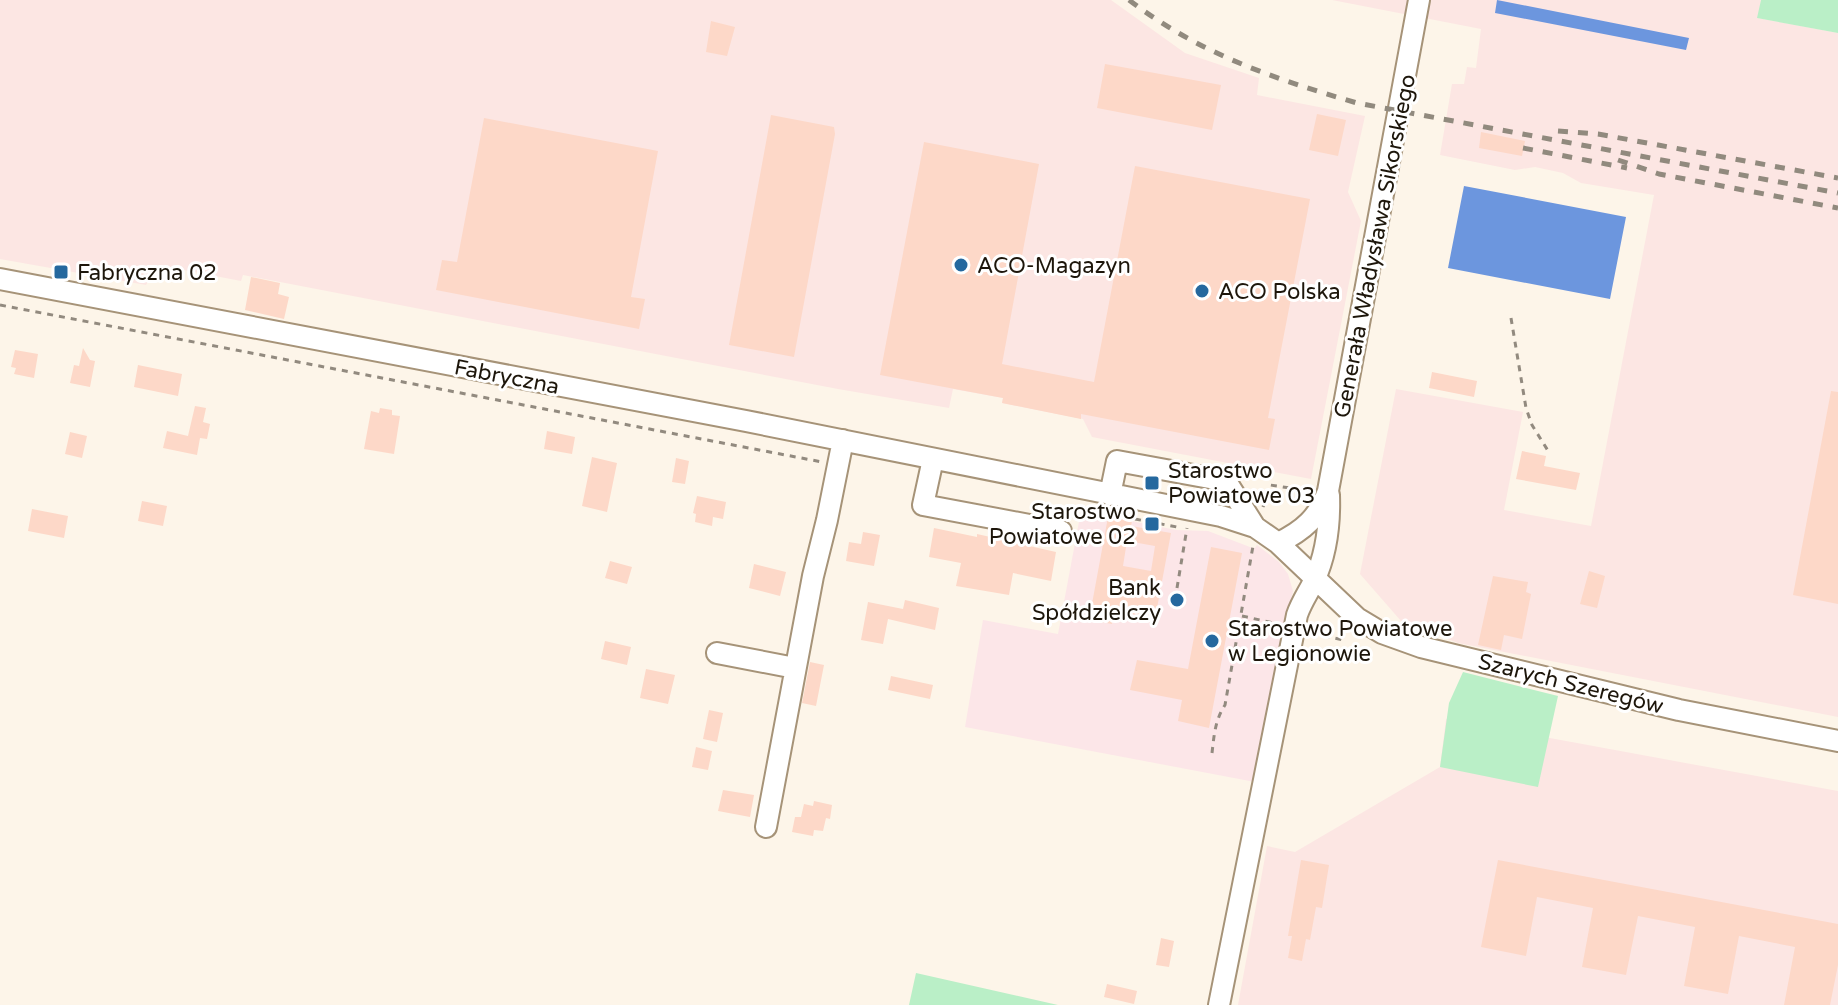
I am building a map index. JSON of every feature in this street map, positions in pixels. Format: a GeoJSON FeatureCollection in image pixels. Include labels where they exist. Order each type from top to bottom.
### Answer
{"type":"FeatureCollection","features":[{"type":"Feature","properties":{"kind":"street","name":"Generała Władysława Sikorskiego"},"geometry":{"type":"LineString","coordinates":[[1278,543],[1304,529],[1317,514],[1419,0]]}},
{"type":"Feature","properties":{"kind":"street","name":"Fabryczna"},"geometry":{"type":"LineString","coordinates":[[0,279],[1014,475]]}},
{"type":"Feature","properties":{"kind":"street"},"geometry":{"type":"LineString","coordinates":[[766,827],[813,576],[843,440]]}},
{"type":"Feature","properties":{"kind":"street"},"geometry":{"type":"LineString","coordinates":[[933,459],[923,505],[1061,531]]}},
{"type":"Feature","properties":{"kind":"street"},"geometry":{"type":"LineString","coordinates":[[1109,504],[1117,461],[1226,481],[1255,528]]}},
{"type":"Feature","properties":{"kind":"street","name":"Szarych Szeregów"},"geometry":{"type":"LineString","coordinates":[[1014,475],[1109,504],[1221,516],[1255,528],[1278,543],[1357,618],[1382,633],[1421,647],[1679,710],[1838,741]]}},
{"type":"Feature","properties":{"kind":"street","name":"Generała Władysława Sikorskiego"},"geometry":{"type":"LineString","coordinates":[[1219,1005],[1297,615],[1315,580],[1327,540],[1330,516],[1321,488]]}},
{"type":"Feature","properties":{"kind":"street"},"geometry":{"type":"LineString","coordinates":[[1304,529],[1327,540]]}},
{"type":"Feature","properties":{"kind":"street"},"geometry":{"type":"LineString","coordinates":[[717,653],[795,668]]}},
{"type":"Feature","properties":{"kind":"path"},"geometry":{"type":"LineString","coordinates":[[0,305],[837,465]]}},
{"type":"Feature","properties":{"kind":"path"},"geometry":{"type":"LineString","coordinates":[[1511,318],[1526,408],[1532,425],[1550,454]]}},
{"type":"Feature","properties":{"kind":"path"},"geometry":{"type":"LineString","coordinates":[[1212,753],[1217,720],[1225,705],[1255,528],[1270,485],[1297,489],[1321,488]]}},
{"type":"Feature","properties":{"kind":"path"},"geometry":{"type":"LineString","coordinates":[[1078,501],[1089,510],[1109,504]]}},
{"type":"Feature","properties":{"kind":"path"},"geometry":{"type":"LineString","coordinates":[[1136,519],[1197,528]]}},
{"type":"Feature","properties":{"kind":"path"},"geometry":{"type":"LineString","coordinates":[[1177,588],[1187,528]]}},
{"type":"Feature","properties":{"kind":"shaded area"},"geometry":{"type":"Polygon","coordinates":[[[0,0],[1111,0],[1185,53],[1259,78],[1257,95],[1365,116],[1348,192],[1361,221],[1311,479],[1092,437],[1083,419],[1002,403],[1003,398],[953,389],[949,408],[243,275],[241,281],[158,265],[146,285],[0,259],[0,0]]]}},
{"type":"Feature","properties":{"kind":"shaded area"},"geometry":{"type":"Polygon","coordinates":[[[1332,0],[1761,0],[1758,18],[1838,33],[1838,717],[1458,643],[1401,621],[1360,574],[1396,389],[1523,412],[1504,510],[1591,526],[1654,195],[1581,183],[1563,173],[1535,167],[1515,170],[1440,155],[1452,84],[1464,84],[1467,67],[1476,68],[1481,29],[1332,0]]]}},
{"type":"Feature","properties":{"kind":"shaded area"},"geometry":{"type":"Polygon","coordinates":[[[1081,511],[1176,530],[1208,531],[1250,547],[1257,545],[1279,562],[1288,574],[1293,591],[1255,782],[965,727],[983,620],[1058,634],[1081,511]]]}},
{"type":"Feature","properties":{"kind":"shaded area"},"geometry":{"type":"Polygon","coordinates":[[[1446,719],[1838,791],[1838,1005],[1238,1005],[1267,846],[1295,852],[1440,767],[1446,719]]]}},
{"type":"Feature","properties":{"kind":"green space"},"geometry":{"type":"Polygon","coordinates":[[[1761,0],[1838,0],[1838,33],[1757,18],[1761,0]]]}},
{"type":"Feature","properties":{"kind":"green space"},"geometry":{"type":"Polygon","coordinates":[[[1463,672],[1558,696],[1538,787],[1440,767],[1449,703],[1463,672]]]}},
{"type":"Feature","properties":{"kind":"green space"},"geometry":{"type":"Polygon","coordinates":[[[916,973],[1058,1005],[909,1005],[916,973]]]}},
{"type":"Feature","properties":{"kind":"water"},"geometry":{"type":"Polygon","coordinates":[[[1497,0],[1689,38],[1686,50],[1495,13],[1497,0]]]}},
{"type":"Feature","properties":{"kind":"water"},"geometry":{"type":"Polygon","coordinates":[[[1464,186],[1626,217],[1610,299],[1448,268],[1464,186]]]}},
{"type":"Feature","properties":{"kind":"building"},"geometry":{"type":"Polygon","coordinates":[[[711,21],[735,27],[727,56],[706,52],[711,21]]]}},
{"type":"Feature","properties":{"kind":"building"},"geometry":{"type":"Polygon","coordinates":[[[1105,64],[1221,85],[1212,130],[1097,108],[1105,64]]]}},
{"type":"Feature","properties":{"kind":"building"},"geometry":{"type":"Polygon","coordinates":[[[1317,114],[1346,120],[1338,156],[1309,150],[1317,114]]]}},
{"type":"Feature","properties":{"kind":"building"},"geometry":{"type":"Polygon","coordinates":[[[771,115],[834,127],[835,134],[794,357],[729,345],[771,115]]]}},
{"type":"Feature","properties":{"kind":"building"},"geometry":{"type":"Polygon","coordinates":[[[484,118],[658,151],[631,297],[645,299],[639,329],[436,290],[442,260],[457,262],[484,118]]]}},
{"type":"Feature","properties":{"kind":"building"},"geometry":{"type":"Polygon","coordinates":[[[1481,132],[1525,141],[1522,156],[1479,148],[1481,132]]]}},
{"type":"Feature","properties":{"kind":"building"},"geometry":{"type":"Polygon","coordinates":[[[924,142],[1039,164],[1002,364],[1094,382],[1135,166],[1310,199],[1268,418],[1275,419],[1269,450],[1081,414],[1081,419],[1002,403],[1003,398],[880,375],[924,142]]]}},
{"type":"Feature","properties":{"kind":"building"},"geometry":{"type":"Polygon","coordinates":[[[251,277],[280,283],[278,294],[289,297],[284,319],[245,310],[251,277]]]}},
{"type":"Feature","properties":{"kind":"building"},"geometry":{"type":"Polygon","coordinates":[[[83,348],[90,360],[95,361],[90,387],[70,383],[74,365],[79,366],[83,348]]]}},
{"type":"Feature","properties":{"kind":"building"},"geometry":{"type":"Polygon","coordinates":[[[15,350],[38,354],[34,378],[14,374],[16,368],[11,367],[15,350]]]}},
{"type":"Feature","properties":{"kind":"building"},"geometry":{"type":"Polygon","coordinates":[[[138,365],[182,374],[178,396],[134,387],[138,365]]]}},
{"type":"Feature","properties":{"kind":"building"},"geometry":{"type":"Polygon","coordinates":[[[1432,372],[1477,381],[1474,397],[1429,388],[1432,372]]]}},
{"type":"Feature","properties":{"kind":"building"},"geometry":{"type":"Polygon","coordinates":[[[1831,391],[1838,392],[1838,604],[1793,595],[1831,391]]]}},
{"type":"Feature","properties":{"kind":"building"},"geometry":{"type":"Polygon","coordinates":[[[195,406],[206,408],[203,422],[210,424],[207,439],[200,438],[197,455],[163,448],[167,431],[188,436],[195,406]]]}},
{"type":"Feature","properties":{"kind":"building"},"geometry":{"type":"Polygon","coordinates":[[[380,408],[392,410],[392,415],[400,416],[394,454],[364,449],[371,411],[379,413],[380,408]]]}},
{"type":"Feature","properties":{"kind":"building"},"geometry":{"type":"Polygon","coordinates":[[[547,431],[575,437],[572,454],[544,449],[547,431]]]}},
{"type":"Feature","properties":{"kind":"building"},"geometry":{"type":"Polygon","coordinates":[[[70,432],[87,436],[82,458],[65,454],[70,432]]]}},
{"type":"Feature","properties":{"kind":"building"},"geometry":{"type":"Polygon","coordinates":[[[1522,451],[1546,456],[1544,466],[1580,473],[1576,490],[1516,479],[1522,451]]]}},
{"type":"Feature","properties":{"kind":"building"},"geometry":{"type":"Polygon","coordinates":[[[592,457],[617,463],[607,512],[582,506],[592,457]]]}},
{"type":"Feature","properties":{"kind":"building"},"geometry":{"type":"Polygon","coordinates":[[[676,458],[689,461],[685,484],[672,482],[676,458]]]}},
{"type":"Feature","properties":{"kind":"building"},"geometry":{"type":"Polygon","coordinates":[[[697,496],[726,502],[723,519],[713,517],[712,526],[695,522],[696,514],[693,513],[697,496]]]}},
{"type":"Feature","properties":{"kind":"building"},"geometry":{"type":"Polygon","coordinates":[[[142,501],[167,506],[163,526],[138,521],[142,501]]]}},
{"type":"Feature","properties":{"kind":"building"},"geometry":{"type":"Polygon","coordinates":[[[32,509],[68,516],[64,538],[28,531],[32,509]]]}},
{"type":"Feature","properties":{"kind":"building"},"geometry":{"type":"Polygon","coordinates":[[[1108,517],[1132,521],[1131,526],[1171,533],[1155,619],[1114,610],[1112,624],[1089,620],[1108,517]],[[1127,541],[1123,566],[1151,571],[1155,546],[1127,541]]]}},
{"type":"Feature","properties":{"kind":"building"},"geometry":{"type":"Polygon","coordinates":[[[934,528],[977,537],[977,534],[1056,552],[1051,581],[1013,573],[1009,595],[956,586],[961,563],[929,557],[934,528]]]}},
{"type":"Feature","properties":{"kind":"building"},"geometry":{"type":"Polygon","coordinates":[[[863,532],[880,535],[874,566],[846,561],[849,542],[861,544],[863,532]]]}},
{"type":"Feature","properties":{"kind":"building"},"geometry":{"type":"Polygon","coordinates":[[[1211,547],[1242,553],[1209,728],[1178,721],[1182,700],[1130,690],[1137,660],[1188,669],[1211,547]]]}},
{"type":"Feature","properties":{"kind":"building"},"geometry":{"type":"Polygon","coordinates":[[[610,561],[632,567],[627,584],[605,578],[610,561]]]}},
{"type":"Feature","properties":{"kind":"building"},"geometry":{"type":"Polygon","coordinates":[[[754,564],[786,572],[780,596],[749,588],[754,564]]]}},
{"type":"Feature","properties":{"kind":"building"},"geometry":{"type":"Polygon","coordinates":[[[1589,571],[1605,576],[1597,608],[1580,604],[1589,571]]]}},
{"type":"Feature","properties":{"kind":"building"},"geometry":{"type":"Polygon","coordinates":[[[1493,576],[1528,582],[1526,592],[1531,594],[1522,639],[1504,635],[1501,650],[1478,645],[1493,576]]]}},
{"type":"Feature","properties":{"kind":"building"},"geometry":{"type":"Polygon","coordinates":[[[905,600],[939,608],[935,630],[888,619],[883,644],[861,640],[868,602],[903,609],[905,600]]]}},
{"type":"Feature","properties":{"kind":"building"},"geometry":{"type":"Polygon","coordinates":[[[605,641],[631,647],[627,665],[601,659],[605,641]]]}},
{"type":"Feature","properties":{"kind":"building"},"geometry":{"type":"Polygon","coordinates":[[[810,662],[824,665],[816,706],[802,703],[810,662]]]}},
{"type":"Feature","properties":{"kind":"building"},"geometry":{"type":"Polygon","coordinates":[[[646,669],[675,675],[668,704],[640,698],[646,669]]]}},
{"type":"Feature","properties":{"kind":"building"},"geometry":{"type":"Polygon","coordinates":[[[891,676],[933,685],[930,699],[888,690],[891,676]]]}},
{"type":"Feature","properties":{"kind":"building"},"geometry":{"type":"Polygon","coordinates":[[[709,710],[723,713],[717,742],[703,739],[709,710]]]}},
{"type":"Feature","properties":{"kind":"building"},"geometry":{"type":"Polygon","coordinates":[[[696,747],[712,751],[708,770],[692,767],[696,747]]]}},
{"type":"Feature","properties":{"kind":"building"},"geometry":{"type":"Polygon","coordinates":[[[723,790],[754,795],[750,817],[718,811],[723,790]]]}},
{"type":"Feature","properties":{"kind":"building"},"geometry":{"type":"Polygon","coordinates":[[[814,801],[832,805],[830,819],[826,818],[823,831],[814,830],[813,836],[792,832],[795,817],[801,817],[804,804],[813,806],[814,801]]]}},
{"type":"Feature","properties":{"kind":"building"},"geometry":{"type":"Polygon","coordinates":[[[1301,860],[1329,865],[1322,908],[1316,907],[1310,940],[1306,939],[1302,961],[1288,958],[1292,936],[1288,936],[1301,860]]]}},
{"type":"Feature","properties":{"kind":"building"},"geometry":{"type":"Polygon","coordinates":[[[1498,860],[1838,924],[1838,965],[1830,1005],[1784,1005],[1795,947],[1739,936],[1728,994],[1684,986],[1695,927],[1638,916],[1626,975],[1582,967],[1593,908],[1537,897],[1526,956],[1481,947],[1498,860]]]}},
{"type":"Feature","properties":{"kind":"building"},"geometry":{"type":"Polygon","coordinates":[[[1161,938],[1174,941],[1169,967],[1156,965],[1161,938]]]}},
{"type":"Feature","properties":{"kind":"building"},"geometry":{"type":"Polygon","coordinates":[[[1107,984],[1137,991],[1134,1004],[1104,997],[1107,984]]]}},
{"type":"Feature","properties":{"kind":"railway"},"geometry":{"type":"LineString","coordinates":[[1129,0],[1210,50],[1266,74],[1357,103],[1838,193]]}},
{"type":"Feature","properties":{"kind":"railway"},"geometry":{"type":"LineString","coordinates":[[1558,131],[1598,134],[1838,178]]}},
{"type":"Feature","properties":{"kind":"railway"},"geometry":{"type":"LineString","coordinates":[[1523,148],[1627,168]]}},
{"type":"Feature","properties":{"kind":"railway"},"geometry":{"type":"LineString","coordinates":[[1618,160],[1659,174],[1838,208]]}},
{"type":"Feature","properties":{"kind":"place","name":"ACO-Magazyn"},"geometry":{"type":"Point","coordinates":[961,265]}},
{"type":"Feature","properties":{"kind":"place","name":"Fabryczna 02"},"geometry":{"type":"Point","coordinates":[61,272]}},
{"type":"Feature","properties":{"kind":"place","name":"ACO Polska"},"geometry":{"type":"Point","coordinates":[1202,291]}},
{"type":"Feature","properties":{"kind":"place","name":"Starostwo Powiatowe 03"},"geometry":{"type":"Point","coordinates":[1152,483]}},
{"type":"Feature","properties":{"kind":"place","name":"Starostwo Powiatowe 02"},"geometry":{"type":"Point","coordinates":[1152,524]}},
{"type":"Feature","properties":{"kind":"place","name":"Bank Spółdzielczy"},"geometry":{"type":"Point","coordinates":[1177,600]}},
{"type":"Feature","properties":{"kind":"place","name":"Starostwo Powiatowe w Legionowie"},"geometry":{"type":"Point","coordinates":[1212,641]}}]}
